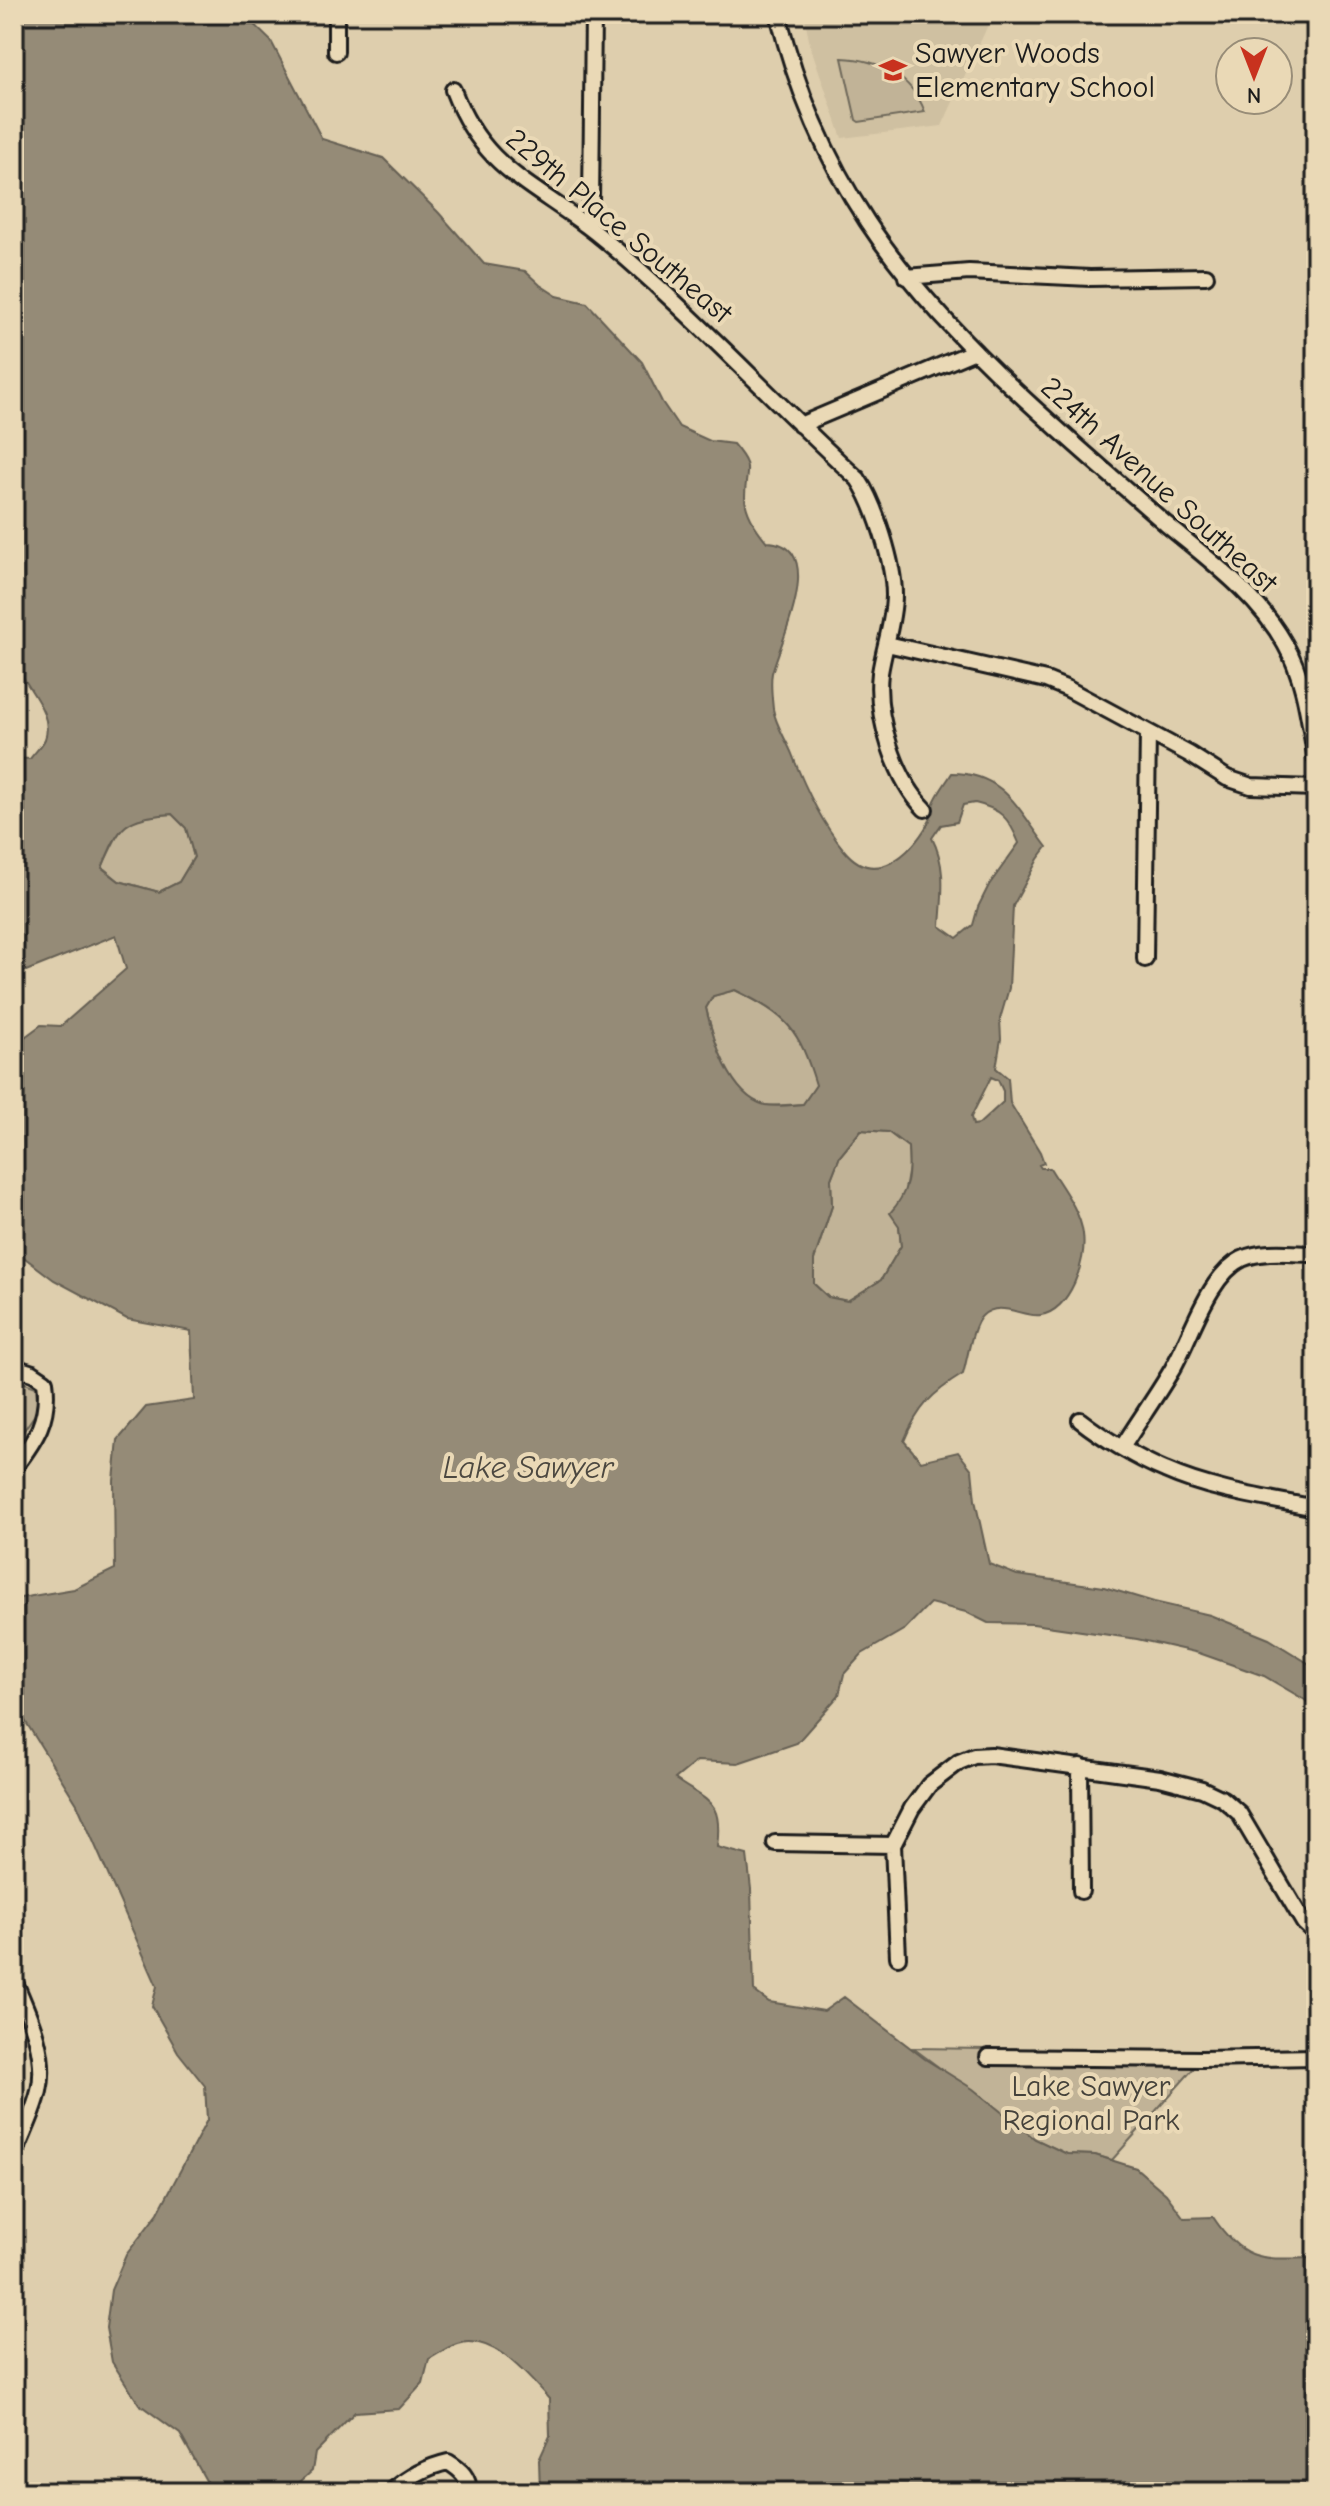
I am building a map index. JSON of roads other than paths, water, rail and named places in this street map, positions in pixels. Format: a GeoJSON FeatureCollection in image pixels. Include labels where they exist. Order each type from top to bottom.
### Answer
{"type":"FeatureCollection","features":[{"type":"Feature","properties":{"kind":"street"},"geometry":{"type":"LineString","coordinates":[[336,14],[336,52]]}},
{"type":"Feature","properties":{"kind":"street"},"geometry":{"type":"LineString","coordinates":[[588,226],[591,202],[593,14]]}},
{"type":"Feature","properties":{"kind":"street","name":"224th Avenue Southeast"},"geometry":{"type":"LineString","coordinates":[[778,14],[800,89],[830,160],[858,210],[906,277],[975,351],[1045,417],[1218,568],[1269,620],[1298,672],[1316,760]]}},
{"type":"Feature","properties":{"kind":"street","name":"229th Place Southeast"},"geometry":{"type":"LineString","coordinates":[[453,90],[478,140],[507,171],[588,226],[685,311],[858,479],[870,496],[892,576],[894,595],[878,693],[886,734],[903,780],[925,809]]}},
{"type":"Feature","properties":{"kind":"street"},"geometry":{"type":"LineString","coordinates":[[906,277],[957,272],[1102,278],[1206,276]]}},
{"type":"Feature","properties":{"kind":"street"},"geometry":{"type":"LineString","coordinates":[[800,425],[975,351]]}},
{"type":"Feature","properties":{"kind":"street"},"geometry":{"type":"LineString","coordinates":[[887,644],[1046,680],[1148,732],[1227,778],[1251,786],[1316,788]]}},
{"type":"Feature","properties":{"kind":"street"},"geometry":{"type":"LineString","coordinates":[[1145,959],[1148,732]]}},
{"type":"Feature","properties":{"kind":"street"},"geometry":{"type":"LineString","coordinates":[[1123,1446],[1172,1371],[1214,1287],[1240,1260],[1270,1253],[1316,1254]]}},
{"type":"Feature","properties":{"kind":"street"},"geometry":{"type":"LineString","coordinates":[[14,1367],[45,1381],[47,1395],[37,1438],[14,1468]]}},
{"type":"Feature","properties":{"kind":"street"},"geometry":{"type":"LineString","coordinates":[[1080,1420],[1102,1437],[1165,1470],[1222,1488],[1316,1508]]}},
{"type":"Feature","properties":{"kind":"street"},"geometry":{"type":"LineString","coordinates":[[898,1957],[893,1845],[912,1808],[929,1785],[959,1762],[974,1756],[991,1755],[1160,1778],[1202,1789],[1223,1799],[1239,1813],[1304,1923],[1316,1934]]}},
{"type":"Feature","properties":{"kind":"street"},"geometry":{"type":"LineString","coordinates":[[1080,1766],[1081,1891]]}},
{"type":"Feature","properties":{"kind":"street"},"geometry":{"type":"LineString","coordinates":[[775,1843],[893,1845]]}},
{"type":"Feature","properties":{"kind":"street"},"geometry":{"type":"LineString","coordinates":[[14,1980],[33,2024],[40,2066],[40,2090],[14,2157]]}},
{"type":"Feature","properties":{"kind":"street"},"geometry":{"type":"LineString","coordinates":[[988,2057],[1316,2057]]}},
{"type":"Feature","properties":{"kind":"street"},"geometry":{"type":"LineString","coordinates":[[391,2492],[404,2480],[431,2466],[448,2462],[460,2469],[469,2482],[469,2492]]}},
{"type":"Feature","properties":{"kind":"water","name":"Lake Sawyer"},"geometry":{"type":"Polygon","coordinates":[[[14,14],[243,14],[271,41],[322,139],[383,158],[438,212],[484,264],[525,271],[557,296],[587,303],[642,362],[662,402],[679,427],[710,441],[733,444],[740,453],[747,469],[745,497],[749,515],[767,542],[786,547],[795,559],[798,577],[796,597],[772,673],[774,715],[814,804],[844,850],[856,861],[868,866],[880,866],[902,855],[929,822],[932,807],[952,773],[970,775],[998,787],[1019,808],[1047,847],[1013,906],[1009,988],[1000,1019],[1001,1039],[996,1068],[1008,1078],[1010,1103],[1040,1152],[1044,1163],[1039,1165],[1050,1168],[1078,1216],[1084,1245],[1079,1270],[1068,1294],[1051,1311],[1034,1315],[996,1309],[982,1316],[973,1335],[963,1374],[927,1402],[904,1441],[921,1461],[958,1452],[972,1470],[989,1564],[1017,1575],[1104,1587],[1210,1615],[1269,1639],[1316,1668],[1316,1710],[1264,1676],[1199,1653],[1137,1639],[1033,1624],[988,1623],[966,1612],[930,1603],[905,1629],[862,1654],[844,1674],[839,1695],[797,1743],[738,1763],[697,1761],[675,1779],[711,1804],[718,1820],[717,1847],[747,1855],[754,1991],[769,2002],[824,2011],[844,1997],[925,2059],[973,2089],[1035,2139],[1067,2154],[1095,2155],[1136,2168],[1166,2194],[1184,2218],[1213,2217],[1235,2243],[1257,2256],[1316,2258],[1316,2492],[884,2492],[866,2487],[865,2492],[540,2492],[539,2460],[550,2436],[549,2399],[509,2358],[484,2344],[470,2342],[453,2345],[429,2359],[423,2383],[399,2409],[355,2412],[315,2453],[312,2471],[289,2492],[219,2492],[209,2486],[180,2434],[139,2404],[112,2362],[106,2328],[111,2290],[126,2255],[158,2213],[207,2120],[205,2086],[178,2052],[152,2006],[157,1986],[77,1804],[14,1703],[14,1599],[74,1589],[115,1569],[114,1481],[118,1440],[146,1407],[194,1400],[191,1331],[127,1319],[54,1280],[21,1255],[14,1241],[14,1045],[41,1025],[61,1026],[126,969],[116,935],[26,971],[14,955],[14,758],[30,759],[44,742],[47,729],[42,708],[19,669],[13,651],[18,567],[14,564],[14,14]],[[975,803],[963,805],[957,822],[941,825],[932,838],[942,870],[940,926],[957,938],[973,925],[989,885],[1019,843],[1008,821],[998,812],[975,803]],[[172,814],[143,818],[119,833],[102,868],[119,881],[159,892],[179,882],[194,857],[186,828],[172,814]],[[735,990],[713,996],[706,1008],[713,1035],[725,1065],[742,1090],[765,1105],[803,1104],[816,1085],[804,1050],[789,1026],[768,1008],[735,990]],[[991,1077],[971,1117],[973,1125],[979,1124],[1003,1102],[1003,1091],[998,1080],[991,1077]],[[861,1130],[840,1156],[831,1179],[832,1206],[814,1260],[814,1284],[828,1297],[847,1301],[881,1280],[901,1246],[899,1226],[890,1213],[907,1183],[908,1147],[888,1132],[861,1130]]]}},
{"type":"Feature","properties":{"kind":"place","name":"Sawyer Woods Elementary School"},"geometry":{"type":"Point","coordinates":[893,70]}},
{"type":"Feature","properties":{"kind":"park label","name":"Lake Sawyer Regional Park"},"geometry":{"type":"Point","coordinates":[1091,2103]}}]}
